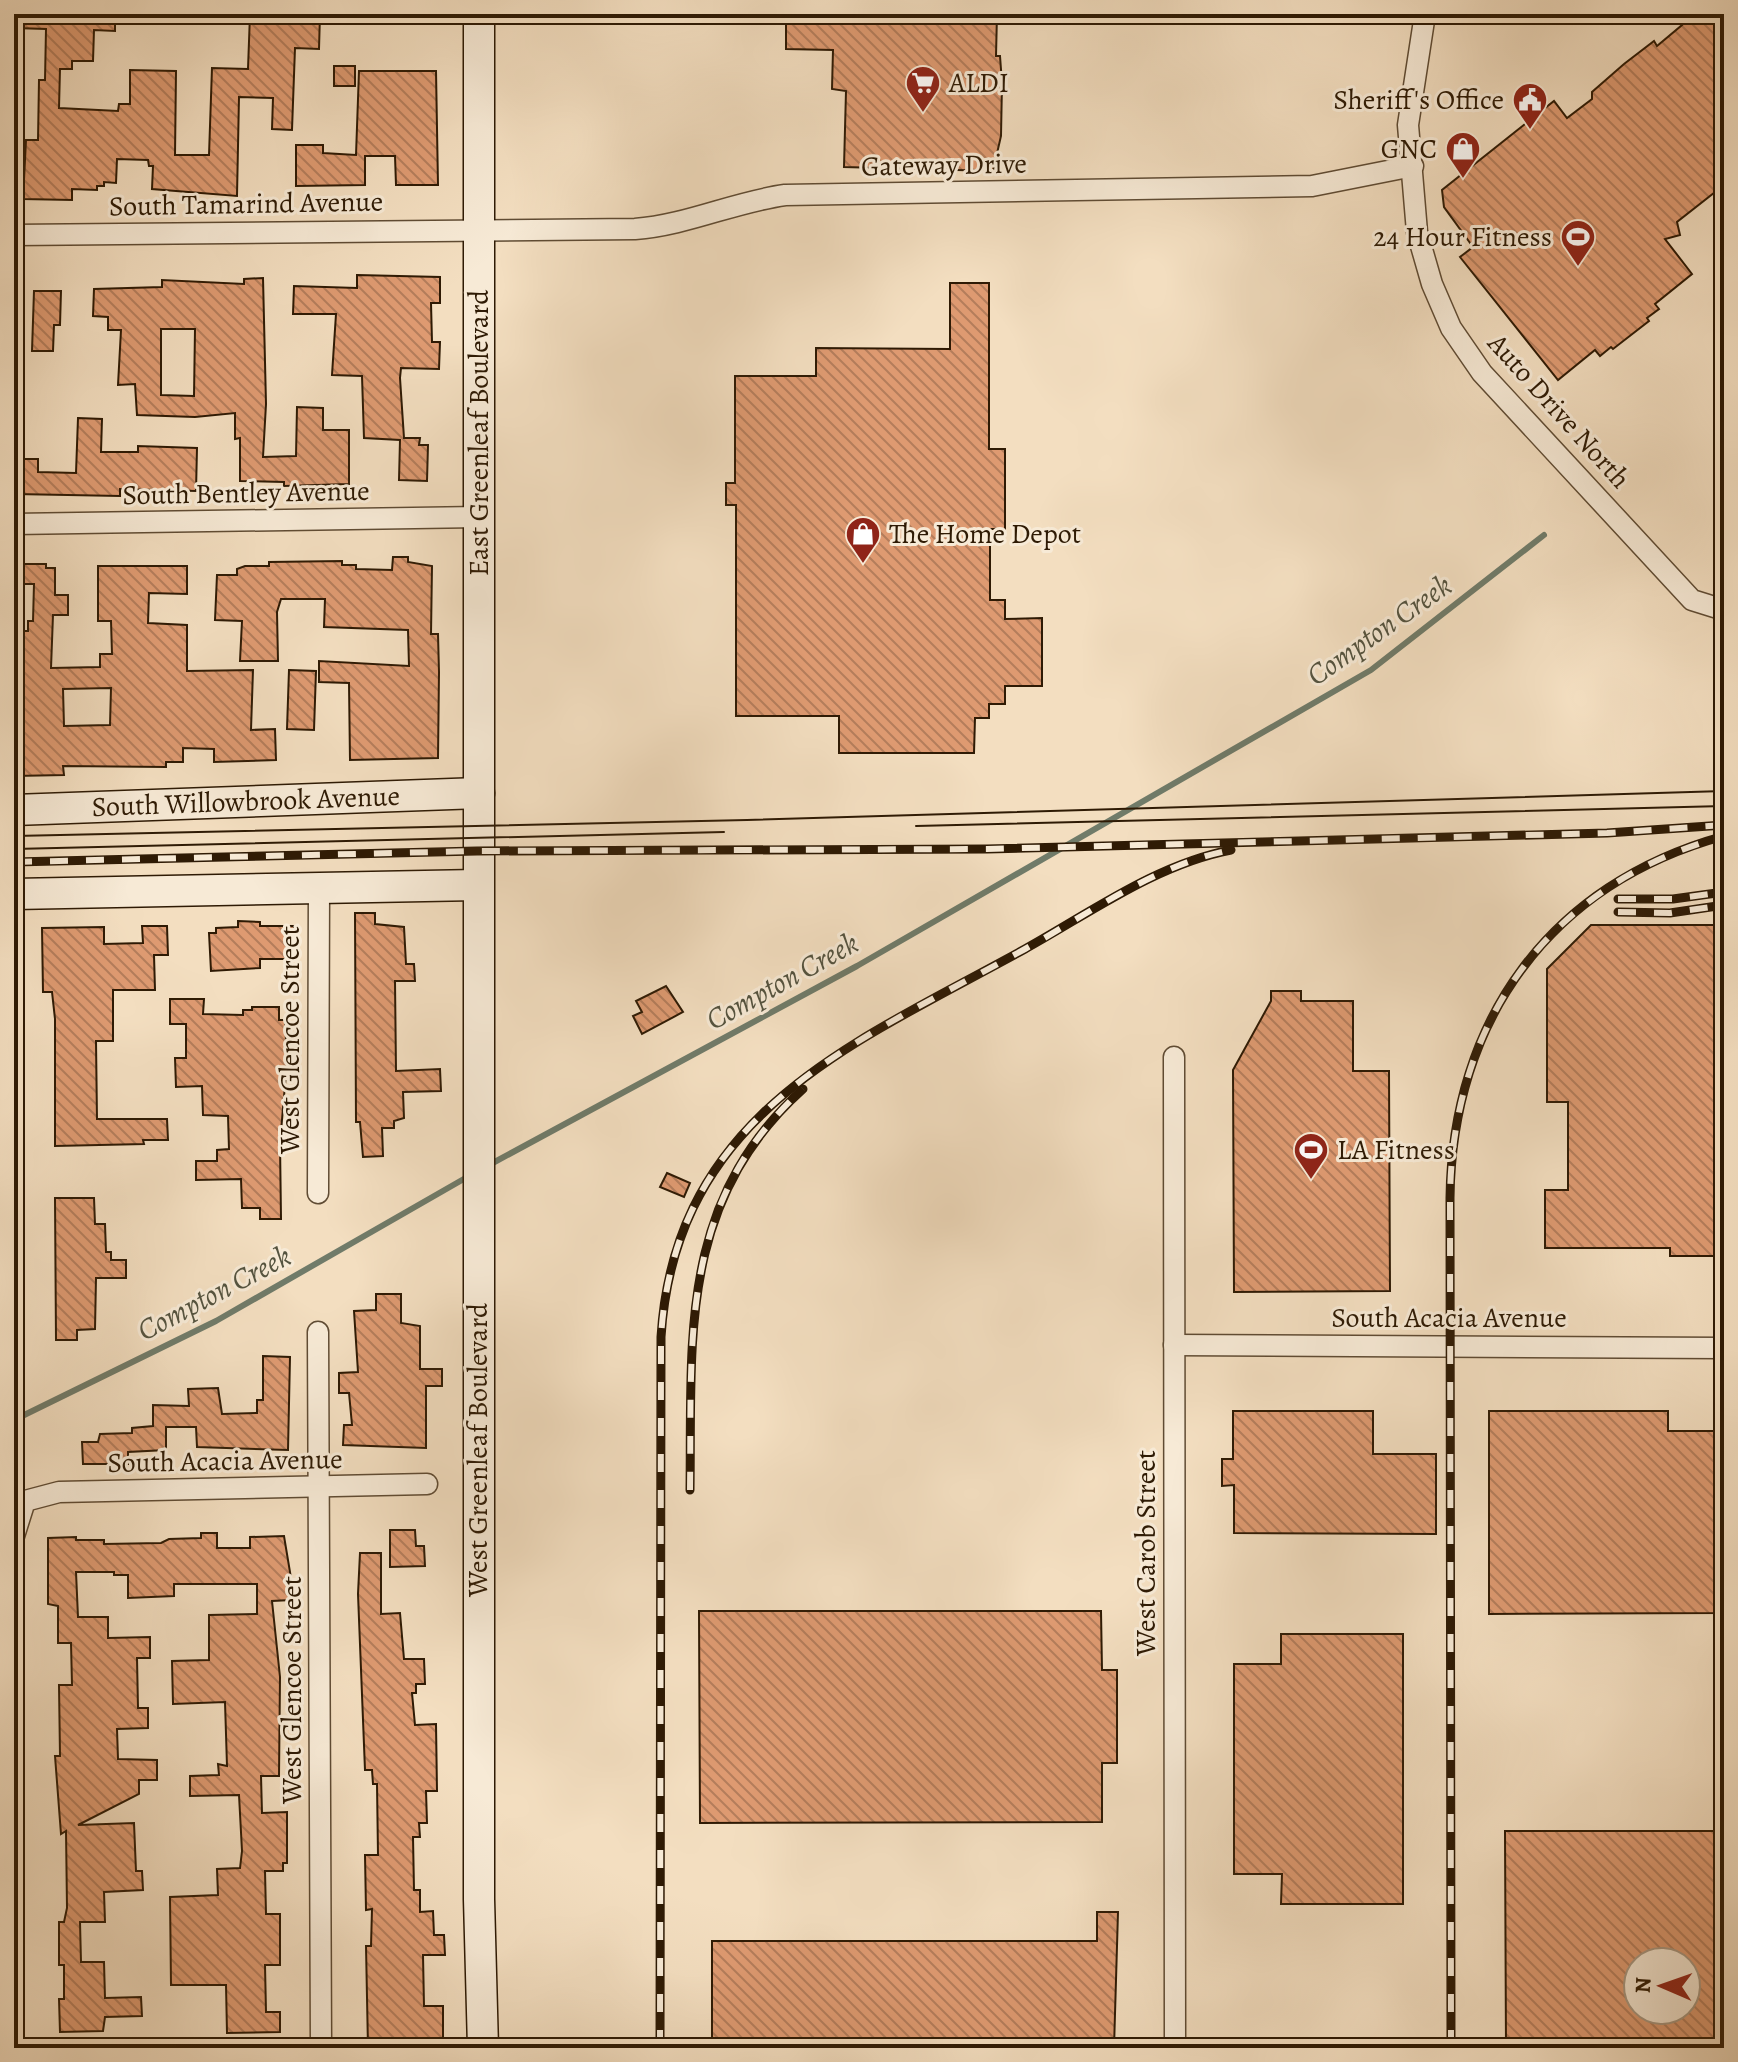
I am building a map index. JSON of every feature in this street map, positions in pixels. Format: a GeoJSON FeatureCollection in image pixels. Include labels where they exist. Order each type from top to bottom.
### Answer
{"type":"FeatureCollection","features":[{"type":"Feature","properties":{"kind":"street","name":"East Greenleaf Boulevard"},"geometry":{"type":"LineString","coordinates":[[477,851],[479,14]]}},
{"type":"Feature","properties":{"kind":"street","name":"Auto Drive North"},"geometry":{"type":"LineString","coordinates":[[1425,14],[1408,125],[1417,232],[1432,284],[1451,328],[1482,373],[1692,600],[1724,610]]}},
{"type":"Feature","properties":{"kind":"street","name":"Gateway Drive"},"geometry":{"type":"LineString","coordinates":[[478,228],[663,227],[747,200],[785,195],[1312,186],[1413,166]]}},
{"type":"Feature","properties":{"kind":"street","name":"South Tamarind Avenue"},"geometry":{"type":"LineString","coordinates":[[14,235],[478,228]]}},
{"type":"Feature","properties":{"kind":"street","name":"South Bentley Avenue"},"geometry":{"type":"LineString","coordinates":[[14,524],[479,517]]}},
{"type":"Feature","properties":{"kind":"street","name":"South Willowbrook Avenue"},"geometry":{"type":"LineString","coordinates":[[14,810],[479,793]]}},
{"type":"Feature","properties":{"kind":"street","name":"West Greenleaf Boulevard"},"geometry":{"type":"LineString","coordinates":[[477,851],[479,1899],[483,2048]]}},
{"type":"Feature","properties":{"kind":"street"},"geometry":{"type":"LineString","coordinates":[[14,894],[477,885]]}},
{"type":"Feature","properties":{"kind":"street","name":"West Glencoe Street"},"geometry":{"type":"LineString","coordinates":[[318,1193],[319,888]]}},
{"type":"Feature","properties":{"kind":"street","name":"West Carob Street"},"geometry":{"type":"LineString","coordinates":[[1174,1057],[1175,2048]]}},
{"type":"Feature","properties":{"kind":"street","name":"West Glencoe Street"},"geometry":{"type":"LineString","coordinates":[[318,1332],[321,2048]]}},
{"type":"Feature","properties":{"kind":"street","name":"South Acacia Avenue"},"geometry":{"type":"LineString","coordinates":[[1174,1345],[1724,1348]]}},
{"type":"Feature","properties":{"kind":"street","name":"South Acacia Avenue"},"geometry":{"type":"LineString","coordinates":[[14,1536],[25,1501],[59,1492],[427,1484]]}},
{"type":"Feature","properties":{"kind":"building"},"geometry":{"type":"Polygon","coordinates":[[[15,14],[115,14],[115,31],[94,30],[93,61],[72,61],[72,69],[60,69],[59,108],[118,111],[119,104],[130,104],[130,70],[176,71],[175,155],[209,155],[212,68],[248,69],[250,14],[320,14],[319,49],[295,48],[292,130],[272,129],[273,98],[239,97],[237,196],[152,189],[153,166],[149,166],[148,160],[117,159],[116,183],[104,182],[104,186],[97,186],[97,190],[72,189],[72,200],[23,199],[26,140],[38,140],[39,80],[45,80],[46,29],[15,28],[15,14]]]}},
{"type":"Feature","properties":{"kind":"building","name":"ALDI"},"geometry":{"type":"Polygon","coordinates":[[[786,14],[997,14],[996,56],[1000,56],[1002,83],[1001,136],[993,171],[844,167],[846,91],[832,89],[833,50],[786,49],[786,14]]]}},
{"type":"Feature","properties":{"kind":"building"},"geometry":{"type":"Polygon","coordinates":[[[1673,14],[1724,14],[1724,185],[1677,222],[1680,235],[1665,239],[1692,274],[1655,304],[1659,309],[1647,318],[1649,321],[1600,356],[1595,350],[1558,380],[1460,257],[1473,247],[1444,207],[1442,190],[1554,101],[1567,118],[1592,99],[1592,92],[1624,64],[1654,41],[1657,46],[1682,25],[1673,14]]]}},
{"type":"Feature","properties":{"kind":"building"},"geometry":{"type":"Polygon","coordinates":[[[334,66],[355,66],[355,86],[334,86],[334,66]]]}},
{"type":"Feature","properties":{"kind":"building"},"geometry":{"type":"Polygon","coordinates":[[[359,71],[436,71],[438,185],[396,185],[395,156],[365,156],[365,185],[296,186],[296,145],[323,145],[323,153],[356,155],[359,71]]]}},
{"type":"Feature","properties":{"kind":"building"},"geometry":{"type":"Polygon","coordinates":[[[357,275],[440,277],[440,303],[431,303],[432,342],[440,342],[439,369],[401,368],[400,378],[404,438],[420,438],[419,445],[428,445],[427,481],[399,480],[400,440],[364,438],[362,376],[332,375],[336,314],[293,314],[294,286],[357,288],[357,275]]]}},
{"type":"Feature","properties":{"kind":"building"},"geometry":{"type":"Polygon","coordinates":[[[263,278],[266,404],[263,457],[296,456],[297,407],[323,408],[323,430],[349,430],[349,484],[284,486],[284,482],[240,481],[240,438],[235,439],[235,413],[195,417],[137,415],[135,384],[118,385],[121,330],[108,330],[108,317],[93,316],[94,289],[162,287],[162,280],[244,284],[244,279],[263,278]],[[161,329],[161,395],[194,396],[195,329],[161,329]]]}},
{"type":"Feature","properties":{"kind":"building","name":"The Home Depot"},"geometry":{"type":"Polygon","coordinates":[[[950,283],[989,283],[989,449],[1005,449],[1005,529],[990,529],[990,600],[1005,600],[1005,619],[1042,618],[1042,686],[1005,686],[1005,704],[989,704],[989,718],[975,718],[974,753],[839,753],[839,716],[736,716],[736,505],[726,505],[726,483],[735,483],[735,376],[816,376],[816,348],[950,349],[950,283]]]}},
{"type":"Feature","properties":{"kind":"building"},"geometry":{"type":"Polygon","coordinates":[[[34,291],[61,291],[60,325],[54,325],[53,351],[32,351],[34,291]]]}},
{"type":"Feature","properties":{"kind":"building"},"geometry":{"type":"Polygon","coordinates":[[[78,418],[102,419],[101,452],[138,452],[138,446],[197,448],[196,491],[120,489],[120,496],[15,494],[16,459],[38,459],[38,472],[76,473],[78,418]]]}},
{"type":"Feature","properties":{"kind":"building"},"geometry":{"type":"Polygon","coordinates":[[[393,557],[408,557],[408,562],[432,566],[431,634],[438,634],[438,758],[350,760],[349,683],[319,682],[319,661],[409,666],[408,630],[324,627],[325,599],[281,599],[277,612],[278,661],[240,661],[242,621],[215,620],[217,575],[237,575],[237,569],[269,566],[269,562],[342,561],[342,565],[356,565],[356,569],[392,570],[393,557]]]}},
{"type":"Feature","properties":{"kind":"building"},"geometry":{"type":"Polygon","coordinates":[[[23,564],[46,564],[46,568],[55,568],[55,595],[68,595],[68,615],[53,615],[51,668],[100,667],[100,654],[112,654],[111,621],[98,621],[98,566],[187,566],[187,594],[149,593],[148,623],[187,625],[187,671],[253,670],[251,730],[275,729],[276,760],[214,762],[214,749],[183,748],[183,762],[166,762],[166,767],[63,766],[64,775],[14,776],[17,631],[28,631],[28,621],[33,621],[34,584],[23,584],[23,564]],[[111,688],[63,689],[64,726],[110,725],[111,688]]]}},
{"type":"Feature","properties":{"kind":"building"},"geometry":{"type":"Polygon","coordinates":[[[289,670],[316,671],[314,730],[287,729],[289,670]]]}},
{"type":"Feature","properties":{"kind":"building"},"geometry":{"type":"Polygon","coordinates":[[[355,913],[375,913],[375,924],[404,927],[406,964],[414,964],[415,981],[395,981],[396,1071],[440,1069],[441,1091],[403,1092],[404,1118],[394,1121],[394,1128],[382,1128],[383,1156],[363,1157],[360,1122],[356,1122],[355,913]]]}},
{"type":"Feature","properties":{"kind":"building"},"geometry":{"type":"Polygon","coordinates":[[[238,921],[260,922],[260,926],[294,926],[294,959],[260,959],[260,968],[211,971],[209,933],[216,933],[216,928],[238,927],[238,921]]]}},
{"type":"Feature","properties":{"kind":"building"},"geometry":{"type":"Polygon","coordinates":[[[1591,925],[1724,925],[1724,1256],[1670,1256],[1670,1248],[1545,1248],[1545,1190],[1568,1190],[1568,1102],[1547,1102],[1547,969],[1591,925]]]}},
{"type":"Feature","properties":{"kind":"building"},"geometry":{"type":"Polygon","coordinates":[[[142,926],[167,926],[168,955],[154,955],[155,990],[113,990],[113,1041],[96,1041],[97,1119],[167,1119],[168,1140],[143,1140],[144,1144],[55,1146],[55,1019],[52,992],[43,992],[42,928],[104,927],[104,944],[143,943],[142,926]]]}},
{"type":"Feature","properties":{"kind":"building"},"geometry":{"type":"Polygon","coordinates":[[[666,986],[683,1012],[642,1034],[633,1016],[642,1012],[636,1001],[666,986]]]}},
{"type":"Feature","properties":{"kind":"building","name":"LA Fitness"},"geometry":{"type":"Polygon","coordinates":[[[1271,991],[1301,991],[1301,1001],[1353,1001],[1353,1071],[1389,1071],[1390,1291],[1234,1292],[1233,1070],[1271,1001],[1271,991]]]}},
{"type":"Feature","properties":{"kind":"building"},"geometry":{"type":"Polygon","coordinates":[[[170,999],[204,999],[203,1014],[243,1015],[243,1010],[252,1010],[252,1007],[279,1007],[279,1020],[285,1020],[287,1062],[280,1143],[281,1219],[260,1219],[260,1208],[242,1208],[241,1179],[196,1180],[196,1161],[217,1161],[217,1150],[229,1149],[228,1116],[203,1115],[202,1086],[176,1087],[175,1058],[186,1058],[186,1024],[170,1024],[170,999]]]}},
{"type":"Feature","properties":{"kind":"building"},"geometry":{"type":"Polygon","coordinates":[[[667,1173],[690,1183],[684,1197],[660,1187],[667,1173]]]}},
{"type":"Feature","properties":{"kind":"building"},"geometry":{"type":"Polygon","coordinates":[[[55,1198],[94,1198],[95,1224],[105,1224],[106,1252],[111,1252],[111,1260],[126,1260],[126,1278],[96,1278],[95,1329],[77,1330],[77,1340],[56,1340],[55,1198]]]}},
{"type":"Feature","properties":{"kind":"building"},"geometry":{"type":"Polygon","coordinates":[[[376,1294],[401,1294],[401,1323],[420,1326],[420,1369],[442,1369],[442,1386],[426,1386],[426,1448],[343,1445],[344,1425],[352,1425],[349,1393],[339,1393],[339,1373],[358,1372],[354,1311],[376,1310],[376,1294]]]}},
{"type":"Feature","properties":{"kind":"building"},"geometry":{"type":"Polygon","coordinates":[[[263,1356],[290,1357],[288,1450],[197,1447],[196,1427],[166,1427],[166,1450],[128,1452],[128,1464],[83,1464],[82,1442],[98,1442],[100,1434],[132,1433],[132,1428],[153,1426],[153,1405],[189,1406],[188,1389],[218,1388],[222,1414],[257,1413],[257,1400],[263,1400],[263,1356]]]}},
{"type":"Feature","properties":{"kind":"building"},"geometry":{"type":"Polygon","coordinates":[[[1233,1411],[1373,1411],[1373,1454],[1436,1454],[1436,1534],[1234,1533],[1234,1485],[1222,1486],[1222,1459],[1233,1459],[1233,1411]]]}},
{"type":"Feature","properties":{"kind":"building"},"geometry":{"type":"Polygon","coordinates":[[[1489,1411],[1668,1411],[1668,1431],[1724,1431],[1724,1613],[1489,1614],[1489,1411]]]}},
{"type":"Feature","properties":{"kind":"building"},"geometry":{"type":"Polygon","coordinates":[[[390,1530],[415,1530],[416,1546],[424,1546],[425,1566],[390,1567],[390,1530]]]}},
{"type":"Feature","properties":{"kind":"building"},"geometry":{"type":"Polygon","coordinates":[[[201,1533],[217,1533],[217,1548],[250,1548],[250,1537],[284,1536],[291,1578],[291,1600],[272,1601],[280,1677],[279,1776],[261,1776],[262,1813],[287,1812],[287,1863],[283,1863],[283,1871],[265,1871],[266,1914],[280,1914],[280,1965],[265,1965],[266,2012],[280,2012],[280,2032],[227,2033],[226,1985],[171,1985],[170,1897],[218,1895],[217,1869],[240,1868],[242,1851],[239,1795],[190,1796],[190,1776],[219,1775],[218,1764],[227,1766],[225,1702],[173,1704],[172,1661],[209,1660],[209,1615],[257,1614],[257,1584],[174,1584],[174,1596],[128,1598],[128,1575],[76,1572],[78,1617],[108,1617],[108,1638],[150,1637],[150,1658],[137,1658],[138,1708],[148,1708],[148,1728],[117,1729],[118,1759],[157,1760],[157,1780],[139,1780],[139,1794],[78,1825],[134,1823],[136,1871],[142,1871],[143,1890],[104,1892],[105,1922],[80,1922],[81,1962],[104,1962],[105,1998],[141,1997],[142,2016],[105,2017],[103,2031],[60,2032],[59,1999],[64,1999],[64,1965],[59,1965],[59,1922],[64,1922],[67,1908],[66,1831],[61,1834],[55,1756],[60,1756],[59,1685],[72,1685],[71,1643],[58,1643],[58,1606],[48,1604],[48,1538],[104,1540],[104,1544],[161,1543],[169,1539],[201,1538],[201,1533]]]}},
{"type":"Feature","properties":{"kind":"building"},"geometry":{"type":"Polygon","coordinates":[[[360,1553],[381,1553],[381,1614],[400,1613],[404,1659],[424,1659],[425,1684],[416,1684],[416,1693],[412,1693],[415,1725],[436,1724],[437,1791],[426,1791],[427,1823],[419,1823],[420,1837],[413,1837],[414,1890],[420,1890],[420,1912],[433,1911],[434,1935],[444,1935],[445,1955],[423,1955],[424,2006],[443,2006],[443,2048],[368,2048],[366,1946],[371,1946],[372,1909],[366,1910],[365,1855],[378,1855],[377,1784],[373,1784],[372,1770],[365,1770],[358,1594],[360,1553]]]}},
{"type":"Feature","properties":{"kind":"building"},"geometry":{"type":"Polygon","coordinates":[[[699,1611],[1101,1611],[1102,1670],[1117,1670],[1117,1763],[1102,1763],[1102,1822],[700,1823],[699,1611]]]}},
{"type":"Feature","properties":{"kind":"building"},"geometry":{"type":"Polygon","coordinates":[[[1281,1634],[1403,1634],[1403,1904],[1281,1904],[1282,1874],[1234,1874],[1234,1664],[1281,1664],[1281,1634]]]}},
{"type":"Feature","properties":{"kind":"building"},"geometry":{"type":"Polygon","coordinates":[[[1505,1831],[1724,1831],[1724,2048],[1506,2048],[1505,1831]]]}},
{"type":"Feature","properties":{"kind":"building"},"geometry":{"type":"Polygon","coordinates":[[[1097,1912],[1118,1912],[1114,2048],[712,2048],[712,1941],[1097,1941],[1097,1912]]]}},
{"type":"Feature","properties":{"kind":"waterway","name":"Compton Creek"},"geometry":{"type":"LineString","coordinates":[[489,1165],[857,966],[1371,670],[1544,535]]}},
{"type":"Feature","properties":{"kind":"waterway","name":"Compton Creek"},"geometry":{"type":"LineString","coordinates":[[14,1420],[216,1321],[469,1176]]}},
{"type":"Feature","properties":{"kind":"tram line"},"geometry":{"type":"LineString","coordinates":[[14,836],[747,820],[1724,791]]}},
{"type":"Feature","properties":{"kind":"tram line"},"geometry":{"type":"LineString","coordinates":[[916,826],[1724,806]]}},
{"type":"Feature","properties":{"kind":"tram line"},"geometry":{"type":"LineString","coordinates":[[14,849],[724,832]]}},
{"type":"Feature","properties":{"kind":"railway"},"geometry":{"type":"LineString","coordinates":[[14,862],[477,851],[987,849],[1607,833],[1724,825]]}},
{"type":"Feature","properties":{"kind":"railway"},"geometry":{"type":"LineString","coordinates":[[1451,2048],[1450,1198],[1455,1133],[1469,1073],[1492,1018],[1522,968],[1561,925],[1608,888],[1662,858],[1724,836]]}},
{"type":"Feature","properties":{"kind":"railway"},"geometry":{"type":"LineString","coordinates":[[660,2048],[661,1337],[674,1260],[700,1195],[738,1140],[784,1094],[839,1054],[1125,891],[1177,866],[1231,850]]}},
{"type":"Feature","properties":{"kind":"railway"},"geometry":{"type":"LineString","coordinates":[[1618,899],[1673,899],[1724,892]]}},
{"type":"Feature","properties":{"kind":"railway"},"geometry":{"type":"LineString","coordinates":[[1618,912],[1670,913],[1724,905]]}},
{"type":"Feature","properties":{"kind":"railway"},"geometry":{"type":"LineString","coordinates":[[690,1490],[694,1326],[700,1275],[713,1225],[733,1178],[762,1132],[803,1089]]}},
{"type":"Feature","properties":{"kind":"place","name":"ALDI"},"geometry":{"type":"Point","coordinates":[923,114]}},
{"type":"Feature","properties":{"kind":"place","name":"Sheriff's Office"},"geometry":{"type":"Point","coordinates":[1530,131]}},
{"type":"Feature","properties":{"kind":"place","name":"GNC"},"geometry":{"type":"Point","coordinates":[1463,180]}},
{"type":"Feature","properties":{"kind":"place","name":"24 Hour Fitness"},"geometry":{"type":"Point","coordinates":[1578,268]}},
{"type":"Feature","properties":{"kind":"place","name":"The Home Depot"},"geometry":{"type":"Point","coordinates":[863,565]}},
{"type":"Feature","properties":{"kind":"place","name":"LA Fitness"},"geometry":{"type":"Point","coordinates":[1311,1181]}}]}
